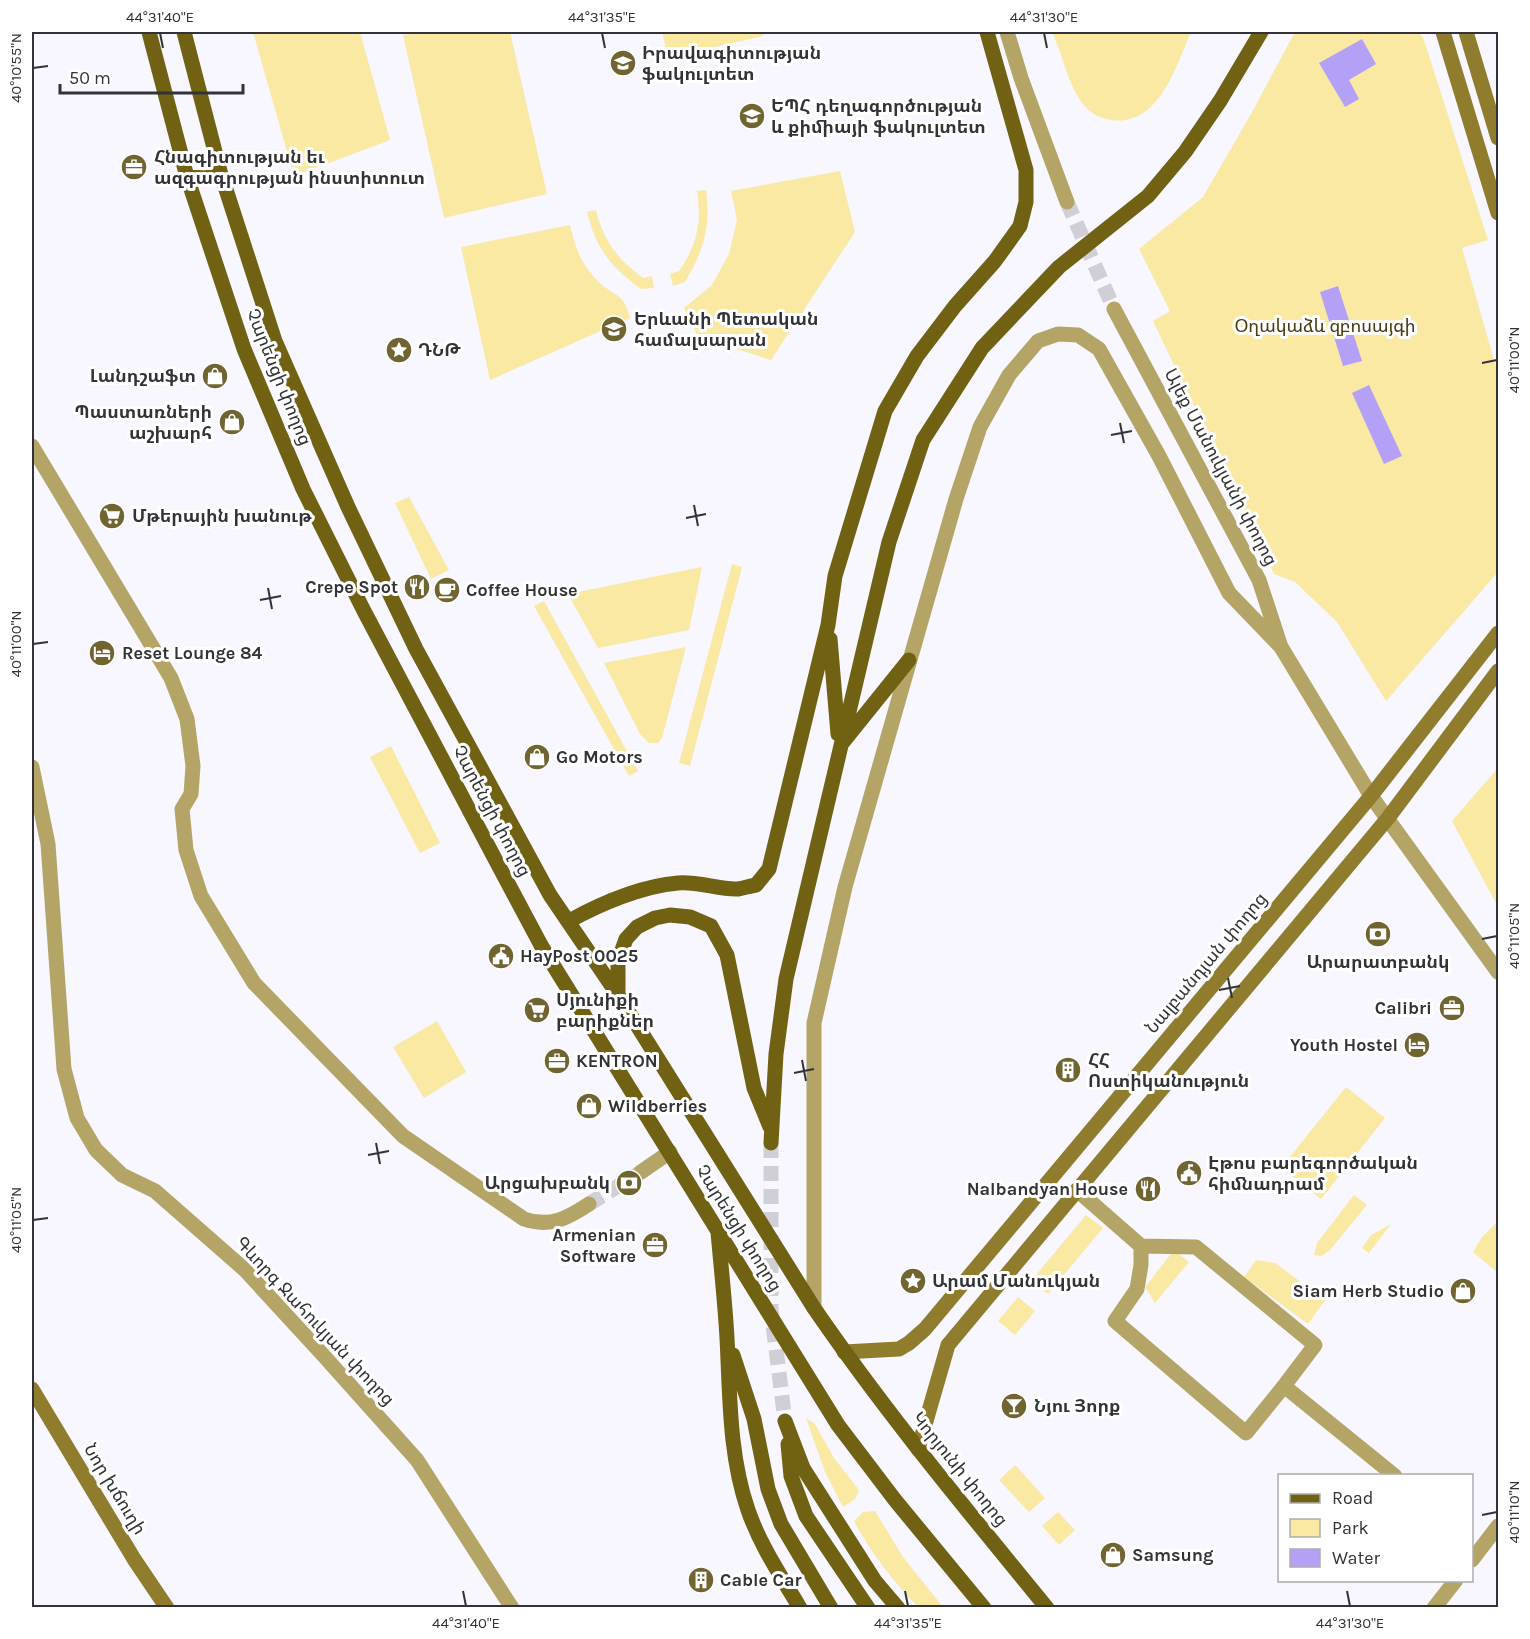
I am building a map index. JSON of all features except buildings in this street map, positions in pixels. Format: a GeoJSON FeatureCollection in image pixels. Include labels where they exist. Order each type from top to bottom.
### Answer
{"type":"FeatureCollection","features":[{"type":"Feature","properties":{"kind":"main road","name":"Չարենցի փողոց"},"geometry":{"type":"LineString","coordinates":[[149,32],[187,177],[244,349],[303,489],[364,611],[522,910],[838,1425],[895,1500],[984,1608]]}},
{"type":"Feature","properties":{"kind":"main road","name":"Չարենցի փողոց"},"geometry":{"type":"LineString","coordinates":[[184,32],[220,171],[275,341],[348,507],[416,649],[550,895],[618,995],[814,1308],[844,1352]]}},
{"type":"Feature","properties":{"kind":"main road"},"geometry":{"type":"LineString","coordinates":[[569,921],[598,905],[635,892],[678,883],[736,889],[756,885],[769,869],[828,625],[835,576],[885,411],[917,356],[955,306],[995,261],[1020,225],[1026,202],[1026,170],[987,32]]}},
{"type":"Feature","properties":{"kind":"main road"},"geometry":{"type":"LineString","coordinates":[[618,995],[618,961],[626,939],[637,927],[655,918],[670,915],[690,917],[711,926],[727,955],[754,1088],[771,1136],[776,1054],[786,979],[839,746],[889,542],[923,440],[982,348],[1059,267],[1148,196],[1185,152],[1220,101],[1261,32]]}},
{"type":"Feature","properties":{"kind":"main road"},"geometry":{"type":"LineString","coordinates":[[1443,32],[1498,213]]}},
{"type":"Feature","properties":{"kind":"main road"},"geometry":{"type":"LineString","coordinates":[[1466,32],[1498,138]]}},
{"type":"Feature","properties":{"kind":"main road"},"geometry":{"type":"LineString","coordinates":[[187,177],[207,178],[220,171]]}},
{"type":"Feature","properties":{"kind":"main road"},"geometry":{"type":"LineString","coordinates":[[828,625],[839,746]]}},
{"type":"Feature","properties":{"kind":"main road","name":"Նալբանդյան փողոց"},"geometry":{"type":"LineString","coordinates":[[844,1352],[899,1349],[925,1329],[1371,796],[1498,633]]}},
{"type":"Feature","properties":{"kind":"main road"},"geometry":{"type":"LineString","coordinates":[[839,746],[909,660]]}},
{"type":"Feature","properties":{"kind":"main road"},"geometry":{"type":"LineString","coordinates":[[918,1449],[948,1345],[1388,818],[1498,671]]}},
{"type":"Feature","properties":{"kind":"main road"},"geometry":{"type":"LineString","coordinates":[[718,1229],[727,1336],[731,1423],[738,1472],[748,1511],[767,1551],[800,1608]]}},
{"type":"Feature","properties":{"kind":"main road"},"geometry":{"type":"LineString","coordinates":[[727,1336],[754,1419],[771,1498],[781,1524],[831,1608]]}},
{"type":"Feature","properties":{"kind":"main road","name":"Կորյունի փողոց"},"geometry":{"type":"LineString","coordinates":[[844,1352],[918,1449],[1047,1608]]}},
{"type":"Feature","properties":{"kind":"main road","name":"Նոր խճուղի"},"geometry":{"type":"LineString","coordinates":[[32,1389],[128,1550],[167,1608]]}},
{"type":"Feature","properties":{"kind":"main road"},"geometry":{"type":"LineString","coordinates":[[868,1608],[806,1516],[791,1476],[785,1420],[803,1468],[875,1581],[898,1608]]}},
{"type":"Feature","properties":{"kind":"street"},"geometry":{"type":"LineString","coordinates":[[1007,32],[1021,78],[1067,202]]}},
{"type":"Feature","properties":{"kind":"street","name":"Ալեք Մանուկյանի փողոց"},"geometry":{"type":"LineString","coordinates":[[1114,309],[1259,580],[1281,647]]}},
{"type":"Feature","properties":{"kind":"street","name":"Ալեք Մանուկյանի փողոց"},"geometry":{"type":"LineString","coordinates":[[909,660],[956,499],[980,427],[1009,375],[1038,341],[1058,334],[1078,335],[1099,349],[1104,356],[1229,592],[1281,647],[1371,796],[1498,972]]}},
{"type":"Feature","properties":{"kind":"street"},"geometry":{"type":"LineString","coordinates":[[32,446],[171,678],[187,719],[193,766],[191,794],[182,809],[186,850],[201,896],[254,983],[403,1136],[525,1219],[536,1223],[563,1220],[589,1204]]}},
{"type":"Feature","properties":{"kind":"street"},"geometry":{"type":"LineString","coordinates":[[814,1308],[814,1023],[845,887],[909,660]]}},
{"type":"Feature","properties":{"kind":"street","name":"Գևորգ Ջահուկյան փողոց"},"geometry":{"type":"LineString","coordinates":[[32,766],[48,844],[64,1069],[77,1118],[96,1150],[122,1175],[154,1191],[245,1270],[417,1460],[512,1608]]}},
{"type":"Feature","properties":{"kind":"street"},"geometry":{"type":"LineString","coordinates":[[641,1172],[669,1152]]}},
{"type":"Feature","properties":{"kind":"street"},"geometry":{"type":"LineString","coordinates":[[1077,1190],[1141,1246],[1196,1246],[1315,1345],[1246,1433],[1115,1321],[1137,1289],[1141,1246]]}},
{"type":"Feature","properties":{"kind":"street"},"geometry":{"type":"LineString","coordinates":[[1284,1386],[1393,1474]]}},
{"type":"Feature","properties":{"kind":"street"},"geometry":{"type":"LineString","coordinates":[[1473,1559],[1498,1526]]}},
{"type":"Feature","properties":{"kind":"street"},"geometry":{"type":"LineString","coordinates":[[1434,1608],[1455,1582]]}},
{"type":"Feature","properties":{"kind":"green space"},"geometry":{"type":"Polygon","coordinates":[[[253,32],[360,32],[390,140],[294,176],[253,32]]]}},
{"type":"Feature","properties":{"kind":"green space"},"geometry":{"type":"Polygon","coordinates":[[[420,32],[510,32],[547,194],[444,218],[403,35],[420,32]]]}},
{"type":"Feature","properties":{"kind":"green space"},"geometry":{"type":"Polygon","coordinates":[[[662,32],[762,32],[763,36],[668,58],[662,32]]]}},
{"type":"Feature","properties":{"kind":"green space"},"geometry":{"type":"Polygon","coordinates":[[[1052,32],[1191,32],[1172,77],[1153,104],[1142,114],[1128,120],[1111,120],[1093,113],[1080,100],[1052,32]]]}},
{"type":"Feature","properties":{"kind":"green space","name":"Օղակաձև զբոսայգի"},"geometry":{"type":"Polygon","coordinates":[[[1295,32],[1419,32],[1424,40],[1488,240],[1462,248],[1498,374],[1498,572],[1386,701],[1337,622],[1295,582],[1274,574],[1153,321],[1170,311],[1139,249],[1203,197],[1295,32]]]}},
{"type":"Feature","properties":{"kind":"green space"},"geometry":{"type":"Polygon","coordinates":[[[840,171],[855,232],[771,360],[698,337],[684,308],[712,285],[729,254],[737,220],[731,191],[840,171]]]}},
{"type":"Feature","properties":{"kind":"green space"},"geometry":{"type":"Polygon","coordinates":[[[706,190],[707,227],[701,249],[685,282],[673,286],[670,274],[679,271],[690,252],[697,233],[699,213],[697,191],[706,190]]]}},
{"type":"Feature","properties":{"kind":"green space"},"geometry":{"type":"Polygon","coordinates":[[[596,210],[607,240],[626,264],[643,278],[652,276],[654,288],[641,289],[621,273],[606,256],[595,237],[587,212],[596,210]]]}},
{"type":"Feature","properties":{"kind":"green space"},"geometry":{"type":"Polygon","coordinates":[[[570,225],[576,248],[586,267],[603,286],[621,298],[630,318],[490,380],[461,247],[570,225]]]}},
{"type":"Feature","properties":{"kind":"green space"},"geometry":{"type":"Polygon","coordinates":[[[409,497],[449,570],[431,579],[395,503],[409,497]]]}},
{"type":"Feature","properties":{"kind":"green space"},"geometry":{"type":"Polygon","coordinates":[[[732,564],[742,567],[690,766],[679,763],[732,564]]]}},
{"type":"Feature","properties":{"kind":"green space"},"geometry":{"type":"Polygon","coordinates":[[[702,567],[689,630],[598,648],[568,594],[702,567]]]}},
{"type":"Feature","properties":{"kind":"green space"},"geometry":{"type":"Polygon","coordinates":[[[544,601],[638,771],[629,776],[534,606],[544,601]]]}},
{"type":"Feature","properties":{"kind":"green space"},"geometry":{"type":"Polygon","coordinates":[[[686,647],[662,738],[658,743],[649,743],[640,734],[604,663],[686,647]]]}},
{"type":"Feature","properties":{"kind":"green space"},"geometry":{"type":"Polygon","coordinates":[[[391,746],[440,843],[420,853],[370,757],[391,746]]]}},
{"type":"Feature","properties":{"kind":"green space"},"geometry":{"type":"Polygon","coordinates":[[[1498,768],[1498,907],[1452,821],[1498,768]]]}},
{"type":"Feature","properties":{"kind":"green space"},"geometry":{"type":"Polygon","coordinates":[[[437,1021],[466,1072],[424,1098],[393,1047],[437,1021]]]}},
{"type":"Feature","properties":{"kind":"green space"},"geometry":{"type":"Polygon","coordinates":[[[1346,1087],[1385,1118],[1321,1199],[1281,1168],[1346,1087]]]}},
{"type":"Feature","properties":{"kind":"green space"},"geometry":{"type":"Polygon","coordinates":[[[1354,1195],[1367,1205],[1330,1250],[1322,1256],[1314,1255],[1317,1243],[1354,1195]]]}},
{"type":"Feature","properties":{"kind":"green space"},"geometry":{"type":"Polygon","coordinates":[[[1086,1215],[1103,1228],[1048,1294],[1031,1281],[1086,1215]]]}},
{"type":"Feature","properties":{"kind":"green space"},"geometry":{"type":"Polygon","coordinates":[[[1498,1221],[1498,1273],[1473,1252],[1482,1237],[1498,1221]]]}},
{"type":"Feature","properties":{"kind":"green space"},"geometry":{"type":"Polygon","coordinates":[[[1391,1224],[1369,1253],[1362,1248],[1371,1235],[1391,1224]]]}},
{"type":"Feature","properties":{"kind":"green space"},"geometry":{"type":"Polygon","coordinates":[[[1174,1250],[1189,1262],[1155,1303],[1145,1287],[1174,1250]]]}},
{"type":"Feature","properties":{"kind":"green space"},"geometry":{"type":"Polygon","coordinates":[[[1256,1260],[1275,1263],[1325,1300],[1308,1324],[1244,1277],[1256,1260]]]}},
{"type":"Feature","properties":{"kind":"green space"},"geometry":{"type":"Polygon","coordinates":[[[1018,1297],[1035,1311],[1015,1335],[998,1321],[1018,1297]]]}},
{"type":"Feature","properties":{"kind":"green space"},"geometry":{"type":"Polygon","coordinates":[[[806,1418],[815,1424],[834,1458],[859,1490],[855,1499],[843,1507],[825,1472],[806,1418]]]}},
{"type":"Feature","properties":{"kind":"green space"},"geometry":{"type":"Polygon","coordinates":[[[1015,1465],[1045,1498],[1029,1512],[999,1480],[1015,1465]]]}},
{"type":"Feature","properties":{"kind":"green space"},"geometry":{"type":"Polygon","coordinates":[[[875,1511],[903,1557],[943,1607],[918,1607],[875,1555],[854,1521],[863,1512],[875,1511]]]}},
{"type":"Feature","properties":{"kind":"green space"},"geometry":{"type":"Polygon","coordinates":[[[1058,1512],[1075,1530],[1059,1545],[1042,1526],[1058,1512]]]}},
{"type":"Feature","properties":{"kind":"water"},"geometry":{"type":"Polygon","coordinates":[[[1362,39],[1376,64],[1349,80],[1359,99],[1345,107],[1319,63],[1362,39]]]}},
{"type":"Feature","properties":{"kind":"water"},"geometry":{"type":"Polygon","coordinates":[[[1338,286],[1362,361],[1343,366],[1320,292],[1338,286]]]}},
{"type":"Feature","properties":{"kind":"water"},"geometry":{"type":"Polygon","coordinates":[[[1369,385],[1402,456],[1384,464],[1352,393],[1369,385]]]}},
{"type":"Feature","properties":{"kind":"tunnel"},"geometry":{"type":"LineString","coordinates":[[1067,202],[1114,309]]}},
{"type":"Feature","properties":{"kind":"tunnel"},"geometry":{"type":"LineString","coordinates":[[771,1143],[771,1309],[785,1421]]}},
{"type":"Feature","properties":{"kind":"tunnel"},"geometry":{"type":"LineString","coordinates":[[589,1204],[641,1172]]}},
{"type":"Feature","properties":{"kind":"place","name":"Իրավագիտության ֆակուլտետ"},"geometry":{"type":"Point","coordinates":[623,63]}},
{"type":"Feature","properties":{"kind":"place","name":"ԵՊՀ դեղագործության և քիմիայի ֆակուլտետ"},"geometry":{"type":"Point","coordinates":[752,116]}},
{"type":"Feature","properties":{"kind":"place","name":"Հնագիտության եւ ազգագրության ինստիտուտ"},"geometry":{"type":"Point","coordinates":[134,167]}},
{"type":"Feature","properties":{"kind":"place","name":"Երևանի Պետական համալսարան"},"geometry":{"type":"Point","coordinates":[614,329]}},
{"type":"Feature","properties":{"kind":"place","name":"ԴՆԹ"},"geometry":{"type":"Point","coordinates":[399,350]}},
{"type":"Feature","properties":{"kind":"place","name":"Լանդշաֆտ"},"geometry":{"type":"Point","coordinates":[215,376]}},
{"type":"Feature","properties":{"kind":"place","name":"Պաստառների աշխարհ"},"geometry":{"type":"Point","coordinates":[232,422]}},
{"type":"Feature","properties":{"kind":"place","name":"Մթերային խանութ"},"geometry":{"type":"Point","coordinates":[112,516]}},
{"type":"Feature","properties":{"kind":"place","name":"Crepe Spot"},"geometry":{"type":"Point","coordinates":[417,587]}},
{"type":"Feature","properties":{"kind":"place","name":"Coffee House"},"geometry":{"type":"Point","coordinates":[447,590]}},
{"type":"Feature","properties":{"kind":"place","name":"Reset Lounge 84"},"geometry":{"type":"Point","coordinates":[102,653]}},
{"type":"Feature","properties":{"kind":"place","name":"Go Motors"},"geometry":{"type":"Point","coordinates":[537,757]}},
{"type":"Feature","properties":{"kind":"place","name":"Արարատբանկ"},"geometry":{"type":"Point","coordinates":[1378,934]}},
{"type":"Feature","properties":{"kind":"place","name":"HayPost 0025"},"geometry":{"type":"Point","coordinates":[501,956]}},
{"type":"Feature","properties":{"kind":"place","name":"Calibri"},"geometry":{"type":"Point","coordinates":[1452,1008]}},
{"type":"Feature","properties":{"kind":"place","name":"Սյունիքի բարիքներ"},"geometry":{"type":"Point","coordinates":[537,1010]}},
{"type":"Feature","properties":{"kind":"place","name":"Youth Hostel"},"geometry":{"type":"Point","coordinates":[1417,1045]}},
{"type":"Feature","properties":{"kind":"place","name":"KENTRON"},"geometry":{"type":"Point","coordinates":[557,1061]}},
{"type":"Feature","properties":{"kind":"place","name":"ՀՀ Ոստիկանություն"},"geometry":{"type":"Point","coordinates":[1068,1070]}},
{"type":"Feature","properties":{"kind":"place","name":"Wildberries"},"geometry":{"type":"Point","coordinates":[589,1106]}},
{"type":"Feature","properties":{"kind":"place","name":"Էթոս բարեգործական հիմնադրամ"},"geometry":{"type":"Point","coordinates":[1189,1173]}},
{"type":"Feature","properties":{"kind":"place","name":"Արցախբանկ"},"geometry":{"type":"Point","coordinates":[629,1183]}},
{"type":"Feature","properties":{"kind":"place","name":"Nalbandyan House"},"geometry":{"type":"Point","coordinates":[1148,1189]}},
{"type":"Feature","properties":{"kind":"place","name":"Armenian Software"},"geometry":{"type":"Point","coordinates":[655,1245]}},
{"type":"Feature","properties":{"kind":"place","name":"Արամ Մանուկյան"},"geometry":{"type":"Point","coordinates":[913,1281]}},
{"type":"Feature","properties":{"kind":"place","name":"Siam Herb Studio"},"geometry":{"type":"Point","coordinates":[1463,1291]}},
{"type":"Feature","properties":{"kind":"place","name":"Նյու Յորք"},"geometry":{"type":"Point","coordinates":[1014,1406]}},
{"type":"Feature","properties":{"kind":"place","name":"Samsung"},"geometry":{"type":"Point","coordinates":[1113,1555]}},
{"type":"Feature","properties":{"kind":"place","name":"Cable Car"},"geometry":{"type":"Point","coordinates":[701,1580]}}]}
